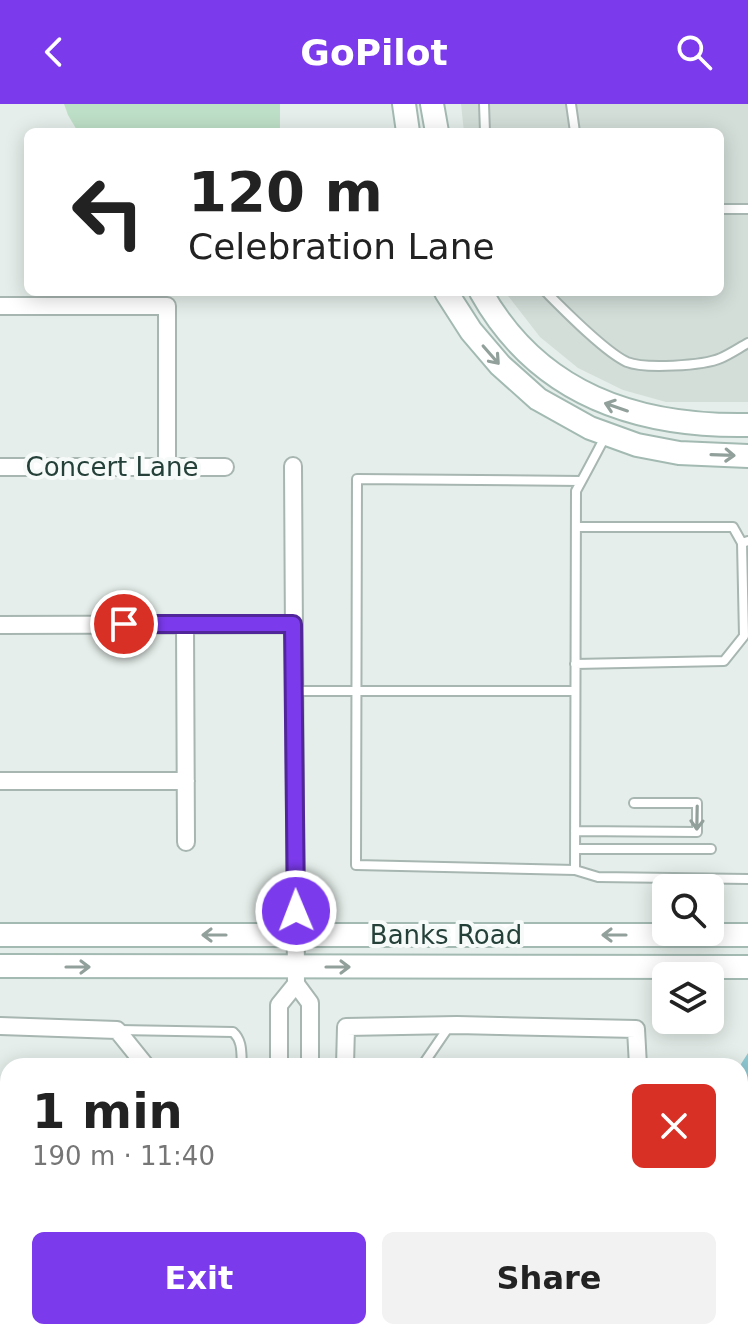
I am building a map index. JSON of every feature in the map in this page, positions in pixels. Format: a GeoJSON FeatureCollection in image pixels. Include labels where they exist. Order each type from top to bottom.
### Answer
{"type":"FeatureCollection","features":[{"type":"Feature","properties":{"kind":"street"},"geometry":{"type":"LineString","coordinates":[[404,104],[407,128]]}},
{"type":"Feature","properties":{"kind":"street"},"geometry":{"type":"LineString","coordinates":[[432,104],[436,128]]}},
{"type":"Feature","properties":{"kind":"street"},"geometry":{"type":"LineString","coordinates":[[449,296],[471,331],[500,365],[538,399],[590,428],[637,445],[679,453],[748,456]]}},
{"type":"Feature","properties":{"kind":"street"},"geometry":{"type":"LineString","coordinates":[[483,296],[522,348],[557,377],[601,402],[641,416],[681,423],[748,425]]}},
{"type":"Feature","properties":{"kind":"street"},"geometry":{"type":"LineString","coordinates":[[0,306],[167,306],[167,467]]}},
{"type":"Feature","properties":{"kind":"street"},"geometry":{"type":"LineString","coordinates":[[293,466],[296,975],[310,1003],[310,1058]]}},
{"type":"Feature","properties":{"kind":"street","name":"Concert Lane"},"geometry":{"type":"LineString","coordinates":[[0,467],[225,467]]}},
{"type":"Feature","properties":{"kind":"street"},"geometry":{"type":"LineString","coordinates":[[185,624],[186,842]]}},
{"type":"Feature","properties":{"kind":"street"},"geometry":{"type":"LineString","coordinates":[[0,625],[293,624]]}},
{"type":"Feature","properties":{"kind":"street"},"geometry":{"type":"LineString","coordinates":[[0,781],[186,781]]}},
{"type":"Feature","properties":{"kind":"street","name":"Banks Road"},"geometry":{"type":"LineString","coordinates":[[0,935],[748,935]]}},
{"type":"Feature","properties":{"kind":"street","name":"Banks Road"},"geometry":{"type":"LineString","coordinates":[[0,966],[296,975],[748,967]]}},
{"type":"Feature","properties":{"kind":"street"},"geometry":{"type":"LineString","coordinates":[[279,1058],[279,1005],[296,975]]}},
{"type":"Feature","properties":{"kind":"street"},"geometry":{"type":"LineString","coordinates":[[345,1058],[346,1027],[450,1025],[636,1029],[638,1058]]}},
{"type":"Feature","properties":{"kind":"street"},"geometry":{"type":"LineString","coordinates":[[0,1026],[117,1030],[140,1058]]}},
{"type":"Feature","properties":{"kind":"lane"},"geometry":{"type":"LineString","coordinates":[[484,104],[485,128]]}},
{"type":"Feature","properties":{"kind":"lane"},"geometry":{"type":"LineString","coordinates":[[571,104],[574,128]]}},
{"type":"Feature","properties":{"kind":"lane"},"geometry":{"type":"LineString","coordinates":[[724,209],[748,209]]}},
{"type":"Feature","properties":{"kind":"lane"},"geometry":{"type":"LineString","coordinates":[[550,296],[610,350],[629,363],[704,364],[748,343]]}},
{"type":"Feature","properties":{"kind":"lane"},"geometry":{"type":"LineString","coordinates":[[575,870],[576,491],[607,434]]}},
{"type":"Feature","properties":{"kind":"lane"},"geometry":{"type":"LineString","coordinates":[[581,481],[357,479],[356,865],[575,870],[598,877],[748,879]]}},
{"type":"Feature","properties":{"kind":"lane"},"geometry":{"type":"LineString","coordinates":[[575,664],[724,661],[744,636],[745,542],[733,527],[576,527]]}},
{"type":"Feature","properties":{"kind":"lane"},"geometry":{"type":"LineString","coordinates":[[294,691],[575,691]]}},
{"type":"Feature","properties":{"kind":"lane"},"geometry":{"type":"LineString","coordinates":[[575,831],[697,832],[697,803],[634,803]]}},
{"type":"Feature","properties":{"kind":"lane"},"geometry":{"type":"LineString","coordinates":[[575,849],[711,849]]}},
{"type":"Feature","properties":{"kind":"lane"},"geometry":{"type":"LineString","coordinates":[[427,1058],[450,1025]]}},
{"type":"Feature","properties":{"kind":"lane"},"geometry":{"type":"LineString","coordinates":[[117,1030],[233,1032],[239,1037],[242,1058]]}},
{"type":"Feature","properties":{"kind":"shaded area"},"geometry":{"type":"Polygon","coordinates":[[[461,104],[748,104],[748,402],[666,402],[623,390],[578,368],[540,337],[508,296],[724,296],[724,128],[464,128],[461,104]]]}},
{"type":"Feature","properties":{"kind":"green space"},"geometry":{"type":"Polygon","coordinates":[[[64,104],[280,104],[280,128],[76,128],[64,104]]]}},
{"type":"Feature","properties":{"kind":"route"},"geometry":{"type":"LineString","coordinates":[[124,624],[293,624],[296,911]]}}]}
